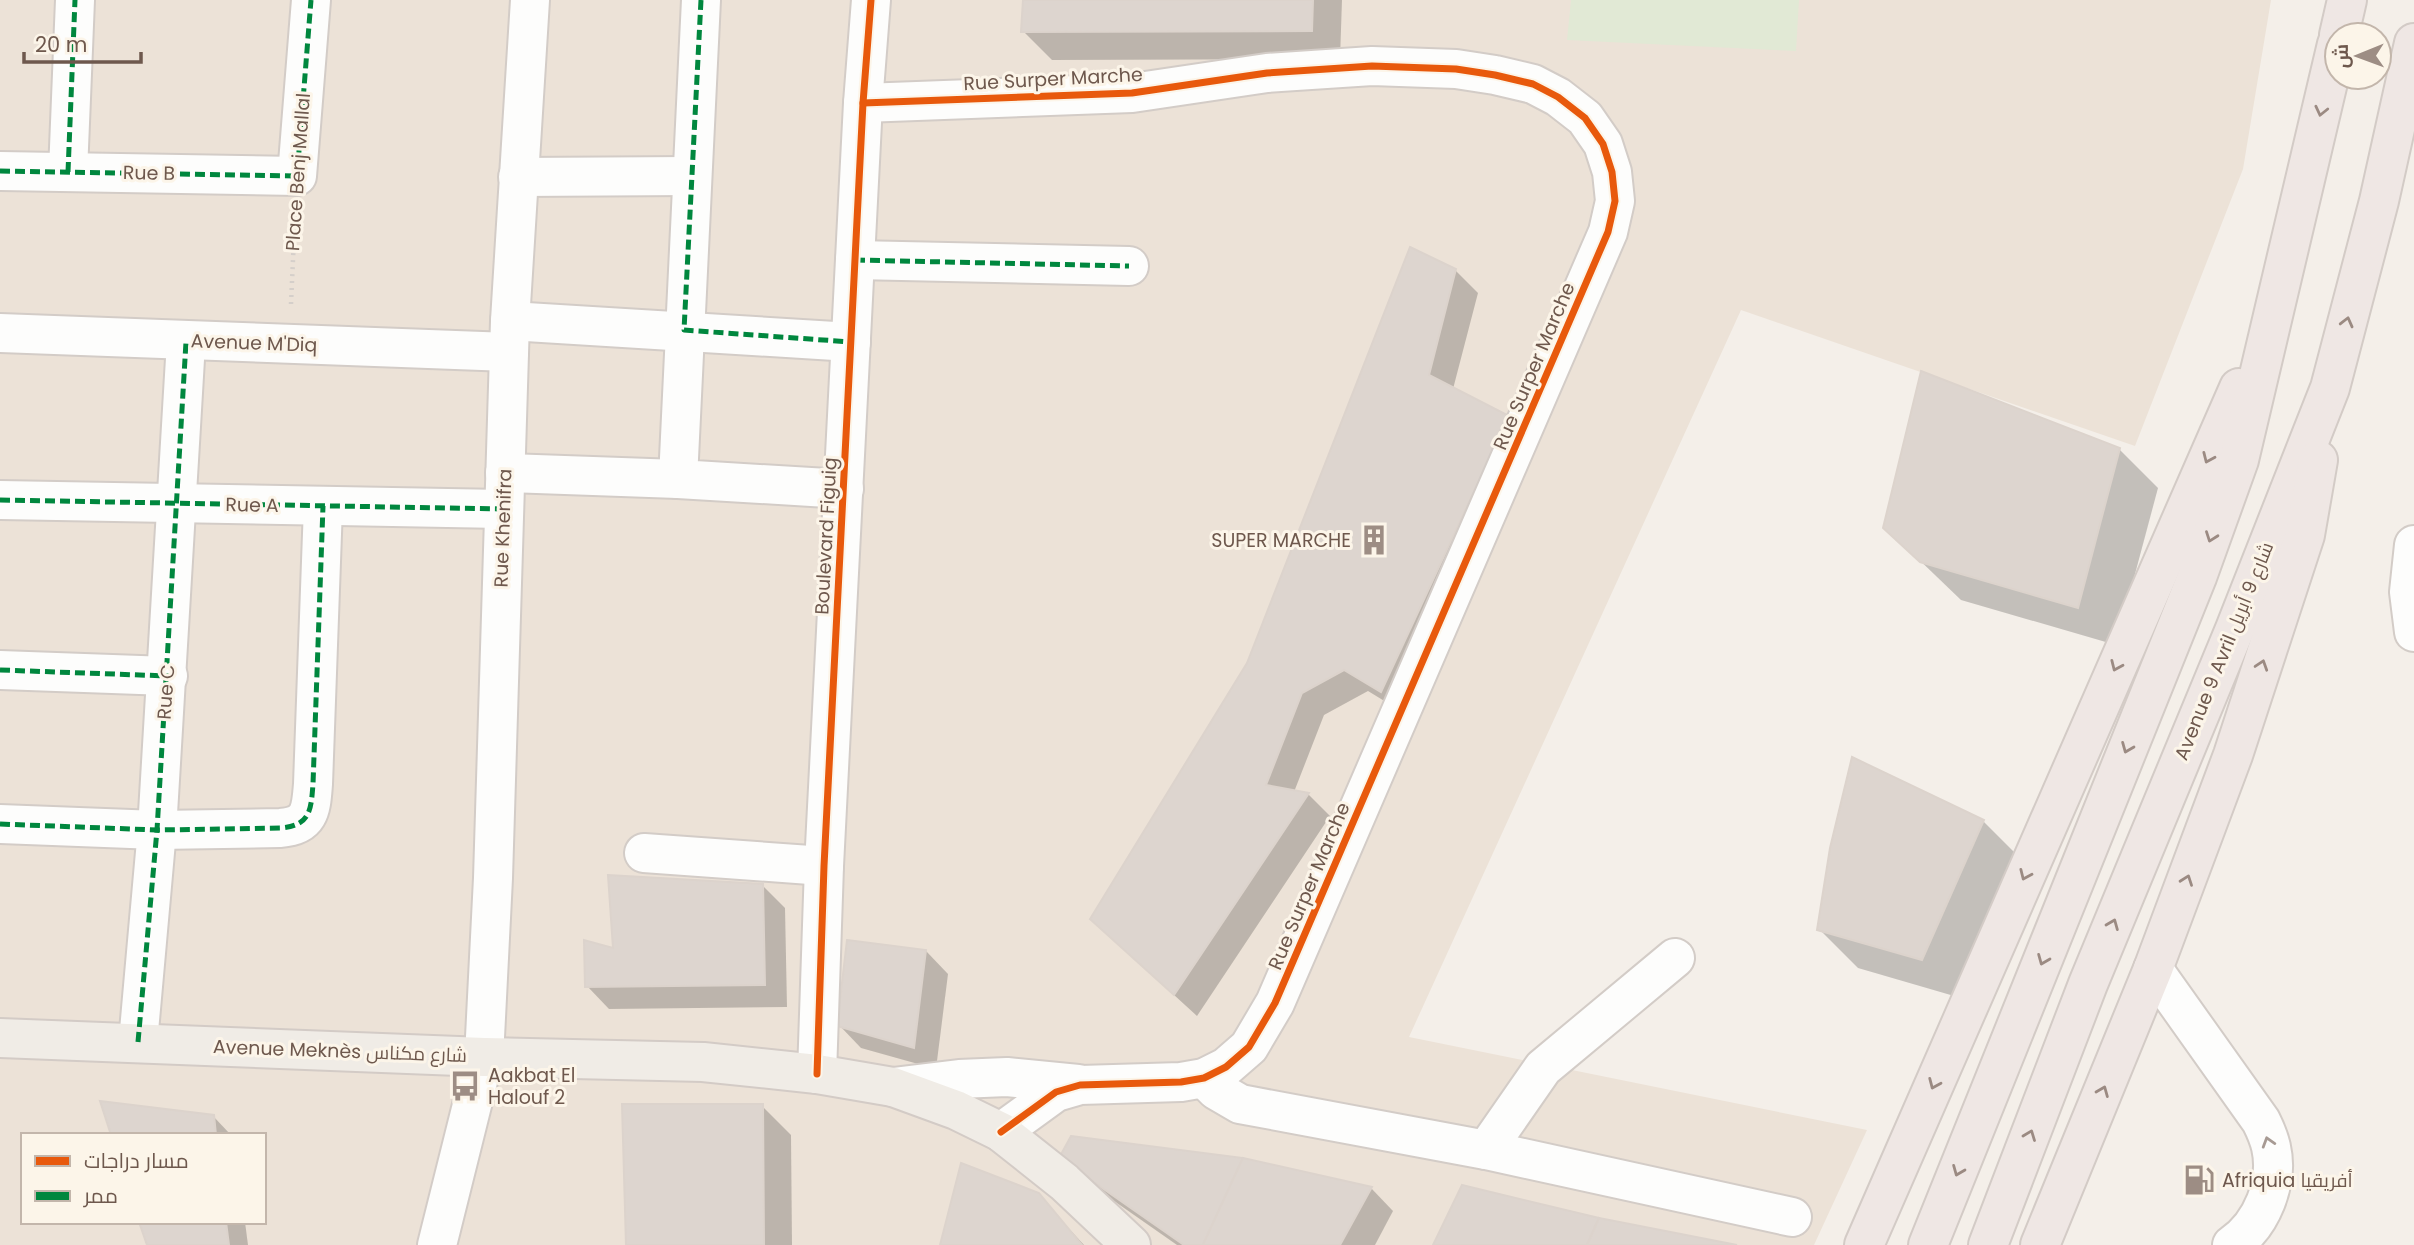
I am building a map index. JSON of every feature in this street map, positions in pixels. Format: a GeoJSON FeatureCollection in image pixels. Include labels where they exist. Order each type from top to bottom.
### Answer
{"type":"FeatureCollection","features":[{"type":"Feature","properties":{"kind":"highway"},"geometry":{"type":"LineString","coordinates":[[2342,21],[2347,0]]}},
{"type":"Feature","properties":{"kind":"highway","name":"Avenue 9 Avril شارع 9 أبريل"},"geometry":{"type":"LineString","coordinates":[[1988,1245],[2088,984],[2235,629],[2330,388],[2379,201],[2414,43]]}},
{"type":"Feature","properties":{"kind":"highway"},"geometry":{"type":"LineString","coordinates":[[1928,1245],[2211,538],[2239,460],[2326,91]]}},
{"type":"Feature","properties":{"kind":"highway"},"geometry":{"type":"LineString","coordinates":[[1864,1245],[2275,306]]}},
{"type":"Feature","properties":{"kind":"highway"},"geometry":{"type":"LineString","coordinates":[[2040,1245],[2153,969],[2233,755],[2305,535],[2330,388]]}},
{"type":"Feature","properties":{"kind":"main road","name":"Avenue Meknès شارع مكناس"},"geometry":{"type":"LineString","coordinates":[[0,1038],[484,1057],[703,1062],[817,1074],[893,1087],[956,1110],[1001,1132],[1064,1182],[1131,1245]]}},
{"type":"Feature","properties":{"kind":"street"},"geometry":{"type":"LineString","coordinates":[[68,172],[75,0]]}},
{"type":"Feature","properties":{"kind":"street","name":"Place Benj Mallal"},"geometry":{"type":"LineString","coordinates":[[297,176],[311,0]]}},
{"type":"Feature","properties":{"kind":"street","name":"Rue Khenifra"},"geometry":{"type":"LineString","coordinates":[[437,1245],[484,1057],[494,878],[509,337],[530,0]]}},
{"type":"Feature","properties":{"kind":"street"},"geometry":{"type":"LineString","coordinates":[[678,479],[701,0]]}},
{"type":"Feature","properties":{"kind":"street","name":"Boulevard Figuig"},"geometry":{"type":"LineString","coordinates":[[817,1074],[824,866],[863,103],[871,0]]}},
{"type":"Feature","properties":{"kind":"street","name":"Rue Surper Marche"},"geometry":{"type":"LineString","coordinates":[[863,103],[1132,93],[1267,73],[1372,66],[1456,69],[1533,85],[1558,97],[1585,118],[1603,144],[1612,172],[1615,201],[1608,232],[1598,258],[1275,1003],[1249,1047],[1226,1067],[1204,1078],[1181,1082],[1080,1085],[1056,1093],[1036,1104],[1001,1132]]}},
{"type":"Feature","properties":{"kind":"street","name":"Rue B"},"geometry":{"type":"LineString","coordinates":[[0,171],[297,176]]}},
{"type":"Feature","properties":{"kind":"street"},"geometry":{"type":"LineString","coordinates":[[518,177],[691,176]]}},
{"type":"Feature","properties":{"kind":"street"},"geometry":{"type":"LineString","coordinates":[[855,260],[1129,266]]}},
{"type":"Feature","properties":{"kind":"street","name":"Avenue M'Diq"},"geometry":{"type":"LineString","coordinates":[[0,333],[289,344],[684,330],[851,342]]}},
{"type":"Feature","properties":{"kind":"street","name":"Rue C"},"geometry":{"type":"LineString","coordinates":[[138,1042],[157,830],[186,342]]}},
{"type":"Feature","properties":{"kind":"street","name":"Rue A"},"geometry":{"type":"LineString","coordinates":[[0,500],[323,506],[678,479],[844,489]]}},
{"type":"Feature","properties":{"kind":"street"},"geometry":{"type":"LineString","coordinates":[[0,824],[157,830],[290,827],[301,823],[308,815],[313,783],[323,506]]}},
{"type":"Feature","properties":{"kind":"street"},"geometry":{"type":"LineString","coordinates":[[2413,630],[2409,592],[2414,545]]}},
{"type":"Feature","properties":{"kind":"street"},"geometry":{"type":"LineString","coordinates":[[0,670],[167,676]]}},
{"type":"Feature","properties":{"kind":"street"},"geometry":{"type":"LineString","coordinates":[[644,853],[824,866]]}},
{"type":"Feature","properties":{"kind":"street"},"geometry":{"type":"LineString","coordinates":[[1486,1150],[1543,1068],[1675,958]]}},
{"type":"Feature","properties":{"kind":"street"},"geometry":{"type":"LineString","coordinates":[[2153,969],[2261,1121],[2271,1146],[2272,1182],[2264,1205],[2253,1226],[2232,1245]]}},
{"type":"Feature","properties":{"kind":"street"},"geometry":{"type":"LineString","coordinates":[[893,1087],[959,1079],[1007,1077],[1080,1085]]}},
{"type":"Feature","properties":{"kind":"street"},"geometry":{"type":"LineString","coordinates":[[1204,1078],[1216,1090],[1240,1104],[1486,1150],[1792,1217]]}},
{"type":"Feature","properties":{"kind":"shaded area"},"geometry":{"type":"Polygon","coordinates":[[[0,0],[2271,0],[2243,169],[2135,446],[1741,310],[1409,1037],[1867,1130],[1814,1245],[0,1245],[0,0]]]}},
{"type":"Feature","properties":{"kind":"green space"},"geometry":{"type":"Polygon","coordinates":[[[1571,0],[1799,0],[1796,51],[1567,40],[1571,0]]]}},
{"type":"Feature","properties":{"kind":"building"},"geometry":{"type":"Polygon","coordinates":[[[1023,0],[1313,0],[1312,31],[1021,32],[1023,0]]]}},
{"type":"Feature","properties":{"kind":"building","name":"SUPER MARCHE"},"geometry":{"type":"Polygon","coordinates":[[[1410,247],[1456,269],[1429,375],[1509,416],[1381,692],[1344,670],[1302,693],[1266,785],[1309,793],[1174,995],[1090,919],[1247,663],[1410,247]]]}},
{"type":"Feature","properties":{"kind":"building"},"geometry":{"type":"Polygon","coordinates":[[[1921,371],[2120,448],[2078,608],[1920,562],[1883,528],[1921,371]]]}},
{"type":"Feature","properties":{"kind":"building"},"geometry":{"type":"Polygon","coordinates":[[[1852,757],[1984,820],[1922,960],[1817,930],[1830,848],[1852,757]]]}},
{"type":"Feature","properties":{"kind":"building"},"geometry":{"type":"Polygon","coordinates":[[[608,875],[763,884],[765,985],[585,987],[584,940],[613,948],[608,875]]]}},
{"type":"Feature","properties":{"kind":"building"},"geometry":{"type":"Polygon","coordinates":[[[847,940],[926,950],[914,1048],[837,1026],[847,940]]]}},
{"type":"Feature","properties":{"kind":"building"},"geometry":{"type":"Polygon","coordinates":[[[100,1101],[214,1115],[216,1133],[110,1133],[100,1101]]]}},
{"type":"Feature","properties":{"kind":"building"},"geometry":{"type":"Polygon","coordinates":[[[622,1104],[763,1104],[764,1245],[626,1245],[622,1104]]]}},
{"type":"Feature","properties":{"kind":"building"},"geometry":{"type":"Polygon","coordinates":[[[1071,1136],[1243,1158],[1203,1245],[1184,1245],[1059,1158],[1071,1136]]]}},
{"type":"Feature","properties":{"kind":"building"},"geometry":{"type":"Polygon","coordinates":[[[1243,1158],[1372,1187],[1340,1245],[1203,1245],[1243,1158]]]}},
{"type":"Feature","properties":{"kind":"building"},"geometry":{"type":"Polygon","coordinates":[[[961,1163],[1039,1193],[1082,1245],[940,1245],[961,1163]]]}},
{"type":"Feature","properties":{"kind":"building"},"geometry":{"type":"Polygon","coordinates":[[[1462,1185],[1599,1218],[1587,1245],[1433,1245],[1462,1185]]]}},
{"type":"Feature","properties":{"kind":"building"},"geometry":{"type":"Polygon","coordinates":[[[1599,1218],[1737,1245],[1587,1245],[1599,1218]]]}},
{"type":"Feature","properties":{"kind":"building"},"geometry":{"type":"Polygon","coordinates":[[[140,1224],[226,1224],[229,1245],[147,1245],[140,1224]]]}},
{"type":"Feature","properties":{"kind":"marked path"},"geometry":{"type":"LineString","coordinates":[[68,172],[75,0]]}},
{"type":"Feature","properties":{"kind":"marked path"},"geometry":{"type":"LineString","coordinates":[[0,171],[297,176],[311,0]]}},
{"type":"Feature","properties":{"kind":"marked path"},"geometry":{"type":"LineString","coordinates":[[701,0],[684,330],[851,342]]}},
{"type":"Feature","properties":{"kind":"marked path"},"geometry":{"type":"LineString","coordinates":[[855,260],[1129,266]]}},
{"type":"Feature","properties":{"kind":"marked path"},"geometry":{"type":"LineString","coordinates":[[138,1042],[157,830],[186,342]]}},
{"type":"Feature","properties":{"kind":"marked path"},"geometry":{"type":"LineString","coordinates":[[0,500],[503,509]]}},
{"type":"Feature","properties":{"kind":"marked path"},"geometry":{"type":"LineString","coordinates":[[0,824],[157,830],[280,828],[290,827],[304,820],[310,808],[313,784],[323,506]]}},
{"type":"Feature","properties":{"kind":"marked path"},"geometry":{"type":"LineString","coordinates":[[0,670],[168,676]]}},
{"type":"Feature","properties":{"kind":"cycle path"},"geometry":{"type":"LineString","coordinates":[[817,1074],[824,866],[863,103],[871,0]]}},
{"type":"Feature","properties":{"kind":"cycle path"},"geometry":{"type":"LineString","coordinates":[[863,103],[1132,93],[1267,73],[1372,66],[1456,69],[1533,84],[1558,97],[1585,118],[1603,144],[1612,172],[1615,201],[1608,232],[1275,1003],[1249,1047],[1226,1067],[1204,1078],[1181,1082],[1080,1085],[1056,1092],[1001,1132]]}},
{"type":"Feature","properties":{"kind":"place","name":"SUPER MARCHE"},"geometry":{"type":"Point","coordinates":[1374,540]}},
{"type":"Feature","properties":{"kind":"place","name":"Aakbat El Halouf 2"},"geometry":{"type":"Point","coordinates":[465,1086]}},
{"type":"Feature","properties":{"kind":"place","name":"Afriquia أفريقيا"},"geometry":{"type":"Point","coordinates":[2199,1180]}}]}
